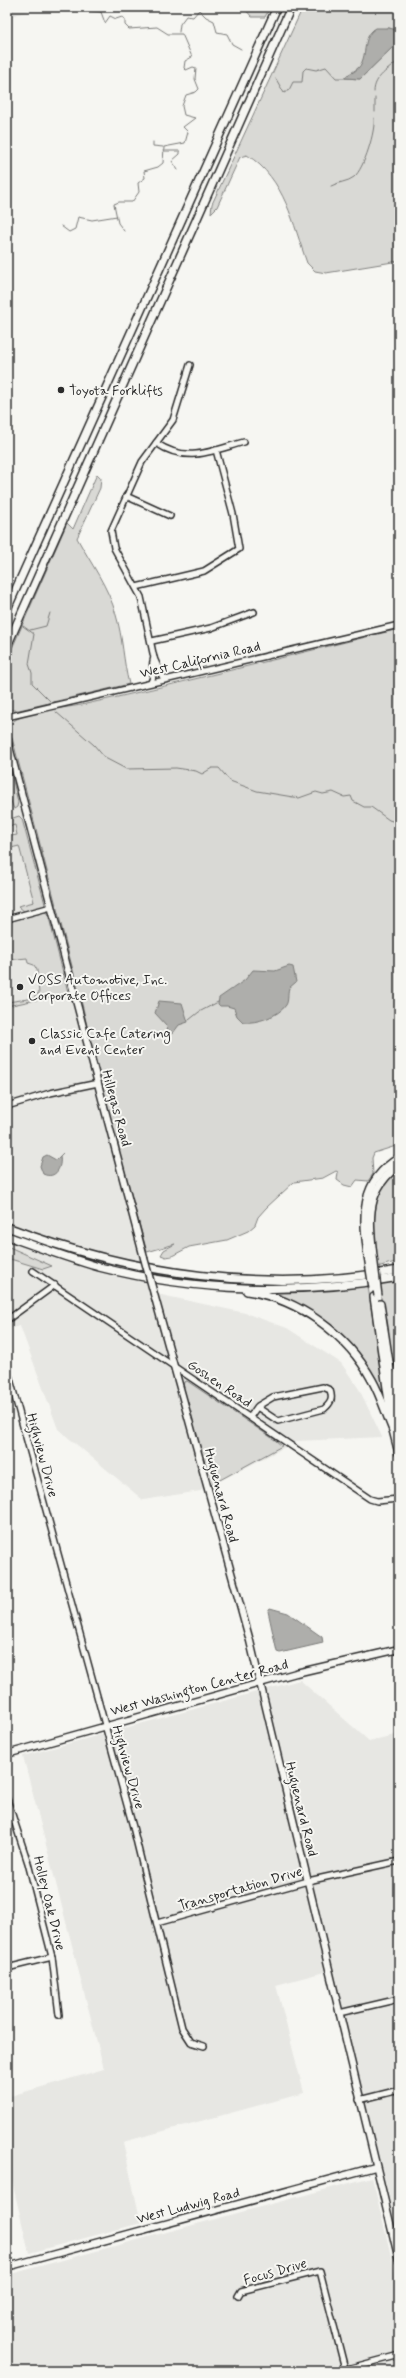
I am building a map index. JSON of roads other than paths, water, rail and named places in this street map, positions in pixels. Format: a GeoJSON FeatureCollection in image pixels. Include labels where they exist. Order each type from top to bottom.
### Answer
{"type":"FeatureCollection","features":[{"type":"Feature","properties":{"kind":"highway"},"geometry":{"type":"LineString","coordinates":[[7,609],[277,7]]}},
{"type":"Feature","properties":{"kind":"highway"},"geometry":{"type":"LineString","coordinates":[[7,646],[291,7]]}},
{"type":"Feature","properties":{"kind":"highway"},"geometry":{"type":"LineString","coordinates":[[399,1158],[382,1171],[366,1199],[364,1219],[371,1256],[399,1453]]}},
{"type":"Feature","properties":{"kind":"highway"},"geometry":{"type":"LineString","coordinates":[[371,1256],[369,1219],[372,1202],[381,1183],[399,1165]]}},
{"type":"Feature","properties":{"kind":"highway"},"geometry":{"type":"LineString","coordinates":[[7,1227],[90,1254],[161,1271],[196,1276],[253,1280],[308,1280],[399,1270]]}},
{"type":"Feature","properties":{"kind":"highway"},"geometry":{"type":"LineString","coordinates":[[7,1236],[105,1268],[153,1278],[256,1292],[276,1298],[298,1308],[326,1326],[353,1352],[367,1372],[396,1429]]}},
{"type":"Feature","properties":{"kind":"highway"},"geometry":{"type":"LineString","coordinates":[[217,1286],[304,1288],[399,1278]]}},
{"type":"Feature","properties":{"kind":"highway"},"geometry":{"type":"LineString","coordinates":[[376,1297],[397,1414]]}},
{"type":"Feature","properties":{"kind":"highway"},"geometry":{"type":"LineString","coordinates":[[396,1429],[396,1387],[399,1360]]}},
{"type":"Feature","properties":{"kind":"main road","name":"Hillegas Road"},"geometry":{"type":"LineString","coordinates":[[7,739],[174,1366]]}},
{"type":"Feature","properties":{"kind":"main road","name":"Huguenard Road"},"geometry":{"type":"LineString","coordinates":[[174,1366],[260,1683],[375,2167],[399,2260]]}},
{"type":"Feature","properties":{"kind":"main road","name":"West Washington Center Road"},"geometry":{"type":"LineString","coordinates":[[7,1754],[260,1683],[399,1648]]}},
{"type":"Feature","properties":{"kind":"main road","name":"West Ludwig Road"},"geometry":{"type":"LineString","coordinates":[[7,2267],[375,2167]]}},
{"type":"Feature","properties":{"kind":"street"},"geometry":{"type":"LineString","coordinates":[[166,679],[162,676],[154,658],[152,641],[143,602],[114,548],[111,536],[112,527],[142,462],[175,415],[190,365]]}},
{"type":"Feature","properties":{"kind":"street"},"geometry":{"type":"LineString","coordinates":[[156,443],[174,453],[185,456],[216,450],[244,442]]}},
{"type":"Feature","properties":{"kind":"street"},"geometry":{"type":"LineString","coordinates":[[136,587],[204,571],[239,549],[233,514],[216,450]]}},
{"type":"Feature","properties":{"kind":"street"},"geometry":{"type":"LineString","coordinates":[[126,496],[170,516]]}},
{"type":"Feature","properties":{"kind":"street"},"geometry":{"type":"LineString","coordinates":[[152,641],[218,626],[254,612]]}},
{"type":"Feature","properties":{"kind":"street","name":"West California Road"},"geometry":{"type":"LineString","coordinates":[[7,717],[399,625]]}},
{"type":"Feature","properties":{"kind":"street"},"geometry":{"type":"LineString","coordinates":[[151,682],[154,676],[152,664],[154,658]]}},
{"type":"Feature","properties":{"kind":"street"},"geometry":{"type":"LineString","coordinates":[[7,919],[51,907]]}},
{"type":"Feature","properties":{"kind":"street"},"geometry":{"type":"LineString","coordinates":[[7,1106],[50,1093],[98,1083]]}},
{"type":"Feature","properties":{"kind":"street","name":"Goshen Road"},"geometry":{"type":"LineString","coordinates":[[33,1271],[370,1499],[377,1501],[399,1499]]}},
{"type":"Feature","properties":{"kind":"street"},"geometry":{"type":"LineString","coordinates":[[7,1320],[55,1285]]}},
{"type":"Feature","properties":{"kind":"street","name":"Highview Drive"},"geometry":{"type":"LineString","coordinates":[[7,1368],[157,1924],[182,2028],[191,2042],[204,2046]]}},
{"type":"Feature","properties":{"kind":"street"},"geometry":{"type":"LineString","coordinates":[[250,1417],[257,1407],[273,1397],[323,1386],[327,1387],[332,1396],[329,1405],[324,1409],[278,1421],[257,1407]]}},
{"type":"Feature","properties":{"kind":"street","name":"Holley Oak Drive"},"geometry":{"type":"LineString","coordinates":[[7,1799],[28,1863],[52,1958],[59,2014]]}},
{"type":"Feature","properties":{"kind":"street","name":"Transportation Drive"},"geometry":{"type":"LineString","coordinates":[[157,1924],[308,1881],[399,1861]]}},
{"type":"Feature","properties":{"kind":"street"},"geometry":{"type":"LineString","coordinates":[[7,1968],[52,1958]]}},
{"type":"Feature","properties":{"kind":"street"},"geometry":{"type":"LineString","coordinates":[[339,2013],[399,1999]]}},
{"type":"Feature","properties":{"kind":"street"},"geometry":{"type":"LineString","coordinates":[[359,2100],[399,2090]]}},
{"type":"Feature","properties":{"kind":"street"},"geometry":{"type":"LineString","coordinates":[[392,2231],[399,2230]]}},
{"type":"Feature","properties":{"kind":"street","name":"Focus Drive"},"geometry":{"type":"LineString","coordinates":[[238,2296],[241,2291],[320,2270],[345,2369]]}},
{"type":"Feature","properties":{"kind":"street"},"geometry":{"type":"LineString","coordinates":[[339,2371],[399,2355]]}},
{"type":"Feature","properties":{"kind":"waterway"},"geometry":{"type":"LineString","coordinates":[[83,7],[101,12],[105,23],[110,16],[116,19],[122,17],[125,19],[125,25],[129,29],[157,27],[168,34],[182,34],[192,57],[185,61],[184,68],[186,70],[193,67],[196,68],[195,79],[199,89],[196,92],[186,95],[182,106],[184,115],[195,118],[183,127],[188,132],[185,143],[164,147],[163,163],[158,167],[144,171],[145,178],[138,183],[139,192],[132,202],[119,202],[114,204],[118,223],[124,231]]}},
{"type":"Feature","properties":{"kind":"waterway"},"geometry":{"type":"LineString","coordinates":[[179,32],[180,24],[186,16],[193,17],[199,10],[206,17],[214,21],[217,32],[227,34],[232,44],[241,49]]}},
{"type":"Feature","properties":{"kind":"waterway"},"geometry":{"type":"LineString","coordinates":[[374,92],[376,82],[379,77],[399,60]]}},
{"type":"Feature","properties":{"kind":"waterway"},"geometry":{"type":"LineString","coordinates":[[276,79],[284,93],[289,90],[293,82],[302,82],[303,71],[306,68],[316,70],[326,67],[336,78],[345,78]]}},
{"type":"Feature","properties":{"kind":"waterway"},"geometry":{"type":"LineString","coordinates":[[375,98],[375,112]]}},
{"type":"Feature","properties":{"kind":"waterway"},"geometry":{"type":"LineString","coordinates":[[331,186],[352,179],[358,173],[371,140],[374,118]]}},
{"type":"Feature","properties":{"kind":"waterway"},"geometry":{"type":"LineString","coordinates":[[153,142],[153,146],[163,147]]}},
{"type":"Feature","properties":{"kind":"waterway"},"geometry":{"type":"LineString","coordinates":[[163,151],[180,151],[180,154],[172,161],[178,170]]}},
{"type":"Feature","properties":{"kind":"waterway"},"geometry":{"type":"LineString","coordinates":[[61,226],[69,232],[75,229],[78,217],[92,220],[117,216]]}},
{"type":"Feature","properties":{"kind":"waterway"},"geometry":{"type":"LineString","coordinates":[[30,630],[46,626],[50,613]]}},
{"type":"Feature","properties":{"kind":"waterway"},"geometry":{"type":"LineString","coordinates":[[23,626],[34,634],[29,664],[32,673],[32,683],[50,701]]}},
{"type":"Feature","properties":{"kind":"waterway"},"geometry":{"type":"LineString","coordinates":[[56,712],[94,745],[105,758],[126,769],[176,768],[196,771],[202,774],[212,768],[219,768],[230,781],[257,791],[299,798],[316,792],[323,794],[333,792],[344,797],[351,796],[353,801],[364,807],[371,807],[389,820],[399,823]]}},
{"type":"Feature","properties":{"kind":"waterway"},"geometry":{"type":"LineString","coordinates":[[189,1020],[199,1012],[218,1002]]}},
{"type":"Feature","properties":{"kind":"place","name":"Toyota Forklifts"},"geometry":{"type":"Point","coordinates":[61,390]}},
{"type":"Feature","properties":{"kind":"place","name":"VOSS Automotive, Inc. Corporate Offices"},"geometry":{"type":"Point","coordinates":[20,987]}},
{"type":"Feature","properties":{"kind":"place","name":"Classic Cafe Catering and Event Center"},"geometry":{"type":"Point","coordinates":[32,1041]}}]}
